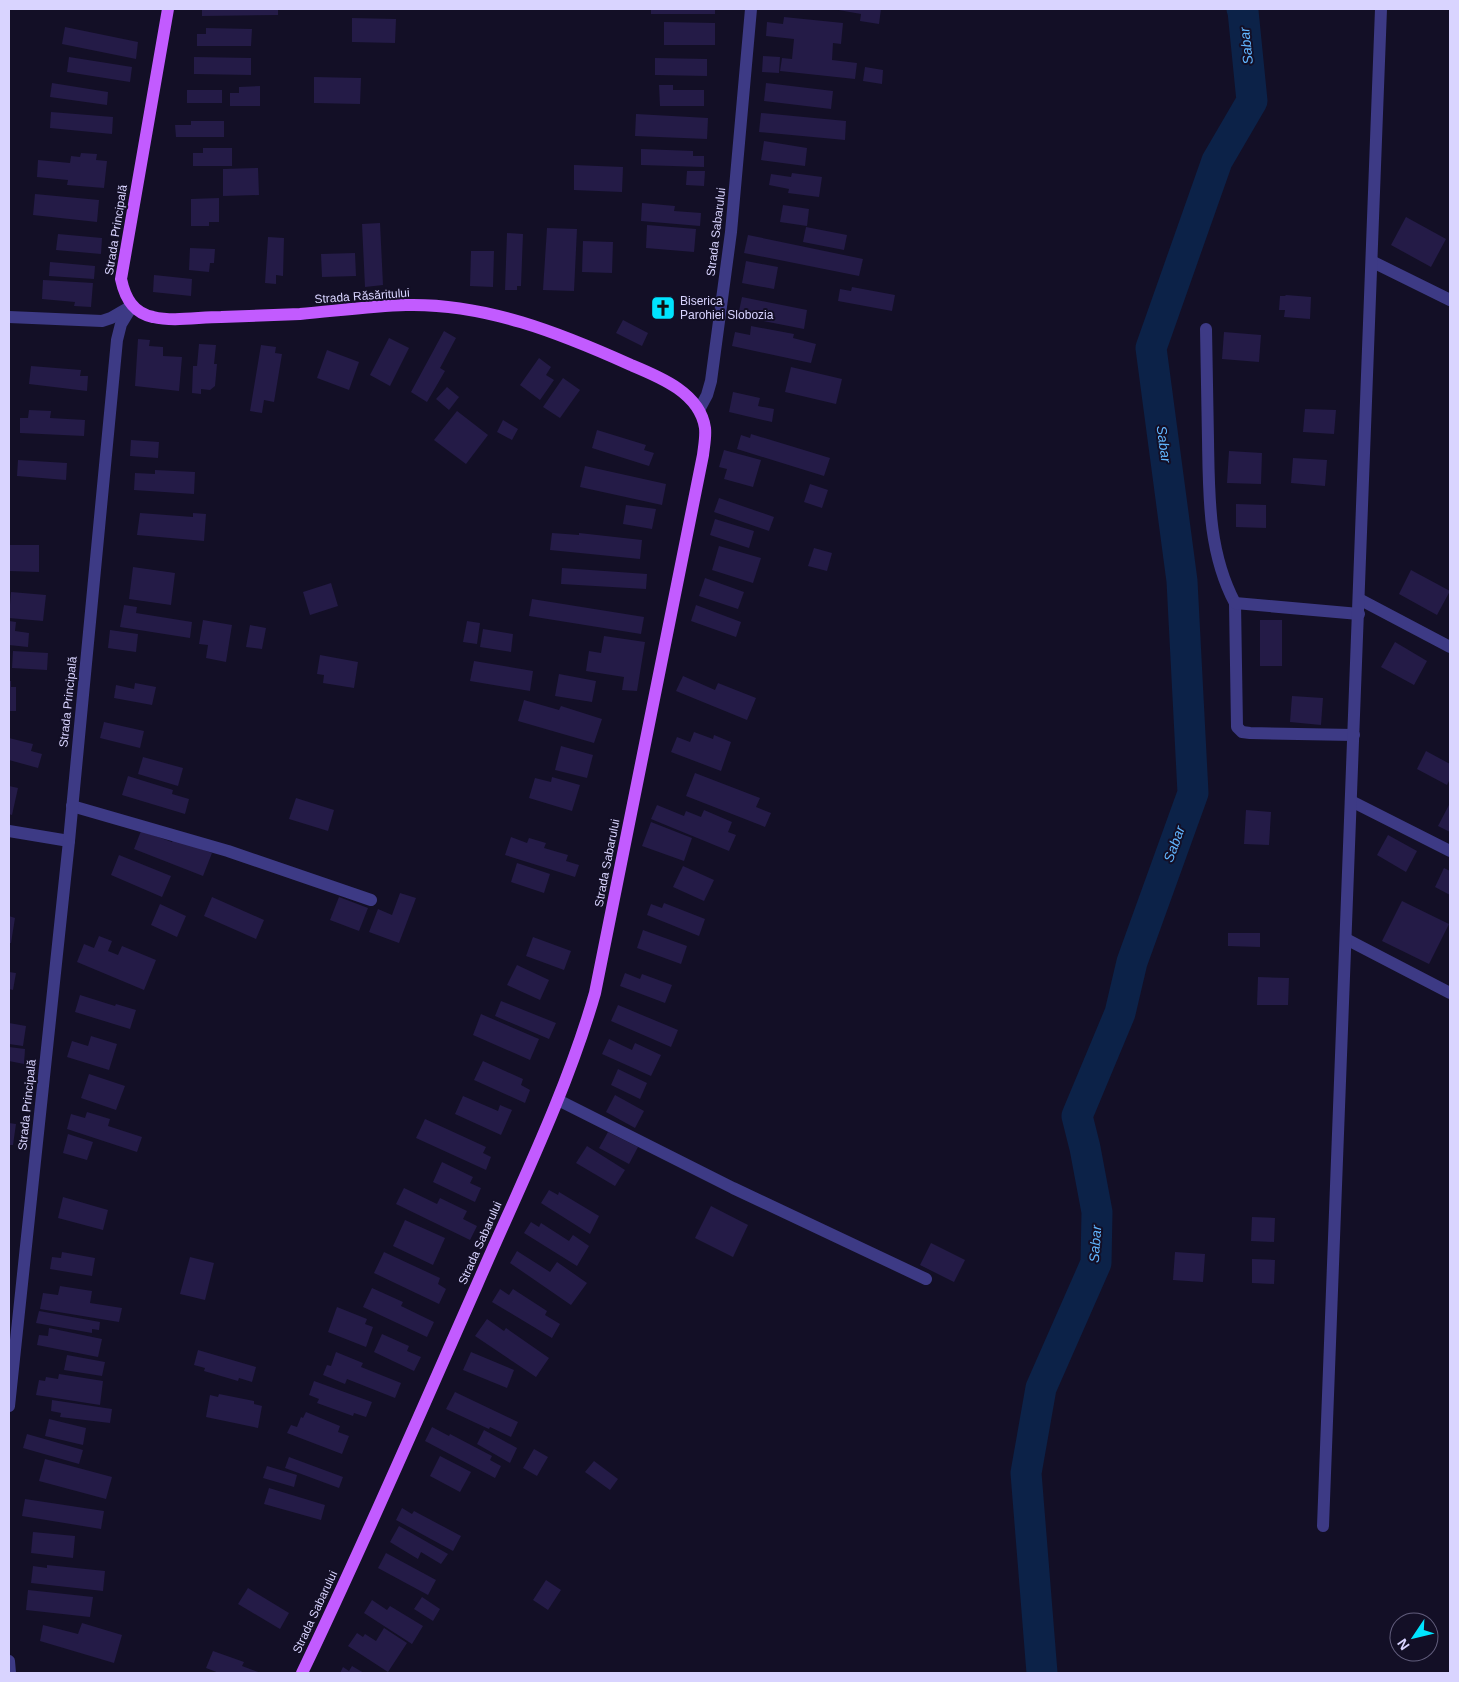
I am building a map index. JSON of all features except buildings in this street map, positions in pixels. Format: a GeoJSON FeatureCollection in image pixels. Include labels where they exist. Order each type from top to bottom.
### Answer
{"type":"FeatureCollection","features":[{"type":"Feature","properties":{"kind":"main road","name":"Strada Principală"},"geometry":{"type":"LineString","coordinates":[[132,306],[124,293],[121,279],[168,9]]}},
{"type":"Feature","properties":{"kind":"main road","name":"Strada Răsăritului"},"geometry":{"type":"LineString","coordinates":[[132,306],[144,315],[166,319],[299,314],[407,305],[481,312],[542,328],[646,371],[681,390],[700,410]]}},
{"type":"Feature","properties":{"kind":"main road","name":"Strada Sabarului"},"geometry":{"type":"LineString","coordinates":[[302,1673],[419,1416],[558,1100],[583,1034],[595,992],[703,455],[705,428],[700,410]]}},
{"type":"Feature","properties":{"kind":"street","name":"Strada Sabarului"},"geometry":{"type":"LineString","coordinates":[[700,410],[711,380],[731,232],[751,9]]}},
{"type":"Feature","properties":{"kind":"street"},"geometry":{"type":"LineString","coordinates":[[1323,1526],[1373,262],[1381,9]]}},
{"type":"Feature","properties":{"kind":"street"},"geometry":{"type":"LineString","coordinates":[[1373,262],[1450,300]]}},
{"type":"Feature","properties":{"kind":"street"},"geometry":{"type":"LineString","coordinates":[[9,317],[102,321],[132,306]]}},
{"type":"Feature","properties":{"kind":"street","name":"Strada Principală"},"geometry":{"type":"LineString","coordinates":[[9,1406],[69,841],[117,340],[121,324],[132,306]]}},
{"type":"Feature","properties":{"kind":"street"},"geometry":{"type":"LineString","coordinates":[[1206,329],[1209,507],[1214,546],[1228,589],[1235,603],[1237,728],[1242,732],[1250,733],[1354,735]]}},
{"type":"Feature","properties":{"kind":"street"},"geometry":{"type":"LineString","coordinates":[[1359,599],[1450,647]]}},
{"type":"Feature","properties":{"kind":"street"},"geometry":{"type":"LineString","coordinates":[[1235,603],[1359,614]]}},
{"type":"Feature","properties":{"kind":"street"},"geometry":{"type":"LineString","coordinates":[[1351,801],[1450,851]]}},
{"type":"Feature","properties":{"kind":"street"},"geometry":{"type":"LineString","coordinates":[[72,806],[228,851],[371,900]]}},
{"type":"Feature","properties":{"kind":"street"},"geometry":{"type":"LineString","coordinates":[[9,831],[69,841]]}},
{"type":"Feature","properties":{"kind":"street"},"geometry":{"type":"LineString","coordinates":[[1346,939],[1450,993]]}},
{"type":"Feature","properties":{"kind":"street"},"geometry":{"type":"LineString","coordinates":[[558,1100],[732,1188],[926,1279]]}},
{"type":"Feature","properties":{"kind":"street"},"geometry":{"type":"LineString","coordinates":[[9,1661],[10,1673]]}},
{"type":"Feature","properties":{"kind":"waterway","name":"Sabar"},"geometry":{"type":"LineString","coordinates":[[1042,1673],[1026,1473],[1041,1388],[1096,1263],[1097,1212],[1077,1116],[1120,1013],[1132,962],[1193,793],[1182,581],[1151,348],[1217,161],[1252,101],[1242,9]]}},
{"type":"Feature","properties":{"kind":"place","name":"Biserica Parohiei Slobozia"},"geometry":{"type":"Point","coordinates":[663,308]}}]}
